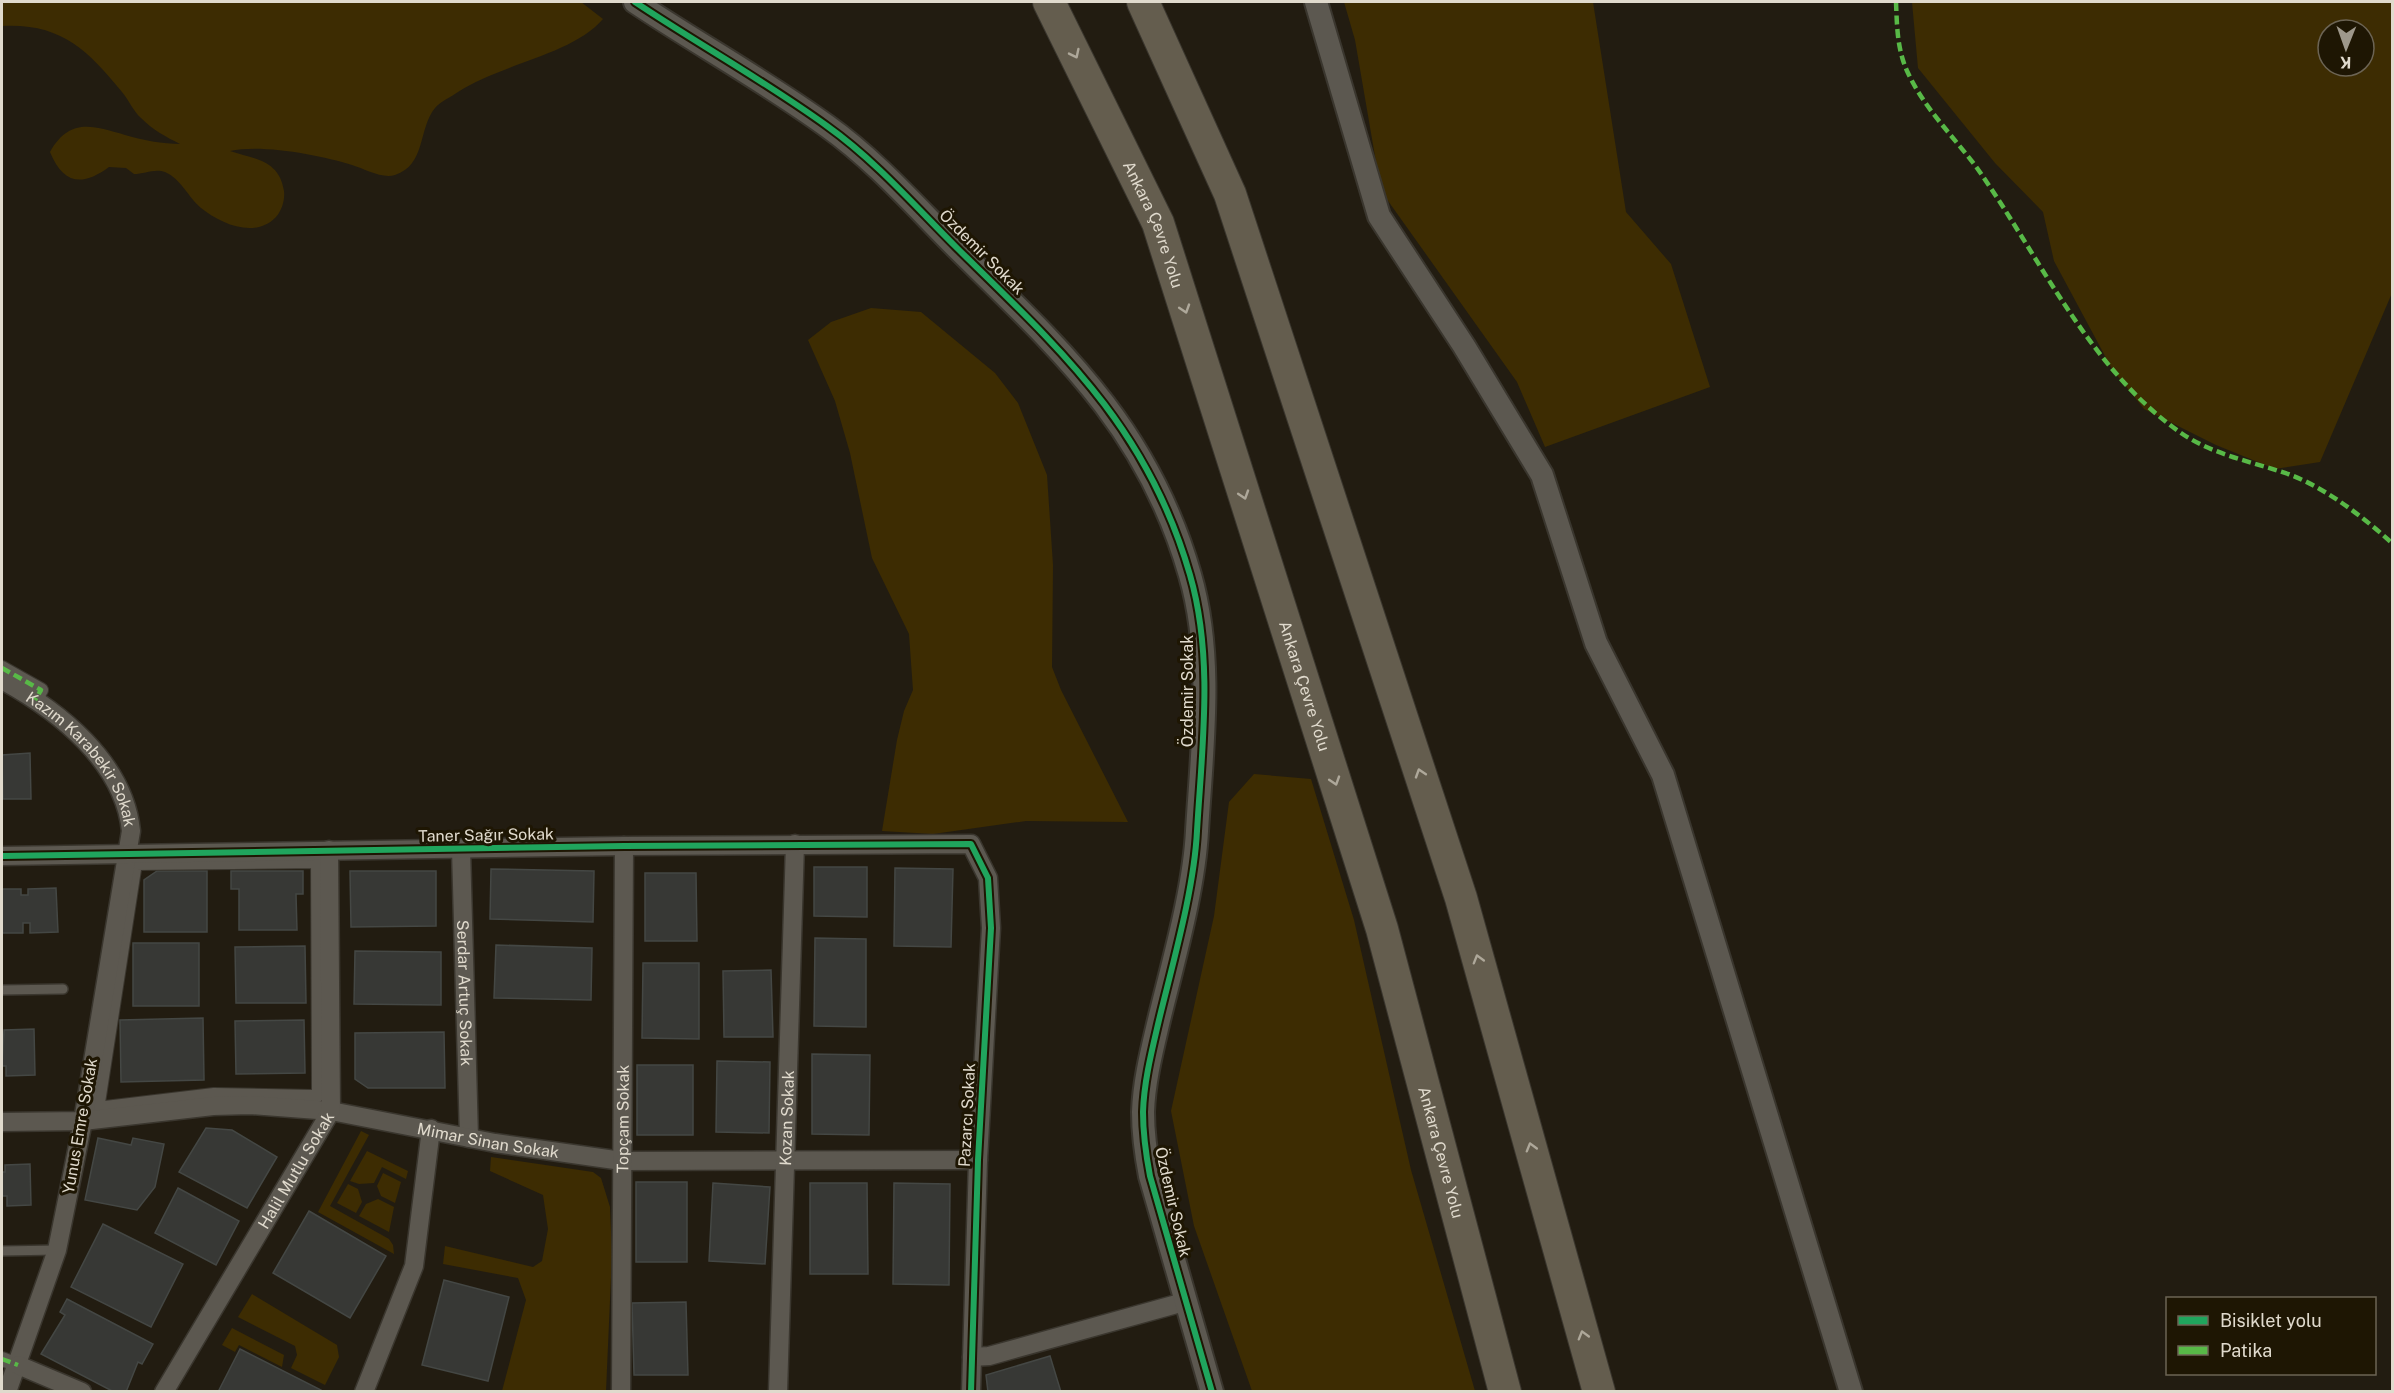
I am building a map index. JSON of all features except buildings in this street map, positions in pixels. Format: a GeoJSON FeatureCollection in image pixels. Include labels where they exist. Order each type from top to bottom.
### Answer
{"type":"FeatureCollection","features":[{"type":"Feature","properties":{"kind":"highway","name":"Ankara Çevre Yolu"},"geometry":{"type":"LineString","coordinates":[[1049,2],[1162,234],[1382,929],[1506,1392]]}},
{"type":"Feature","properties":{"kind":"highway"},"geometry":{"type":"LineString","coordinates":[[1143,2],[1230,195],[1450,864],[1599,1392]]}},
{"type":"Feature","properties":{"kind":"street","name":"Özdemir Sokak"},"geometry":{"type":"LineString","coordinates":[[635,2],[829,127],[896,184],[1085,376],[1132,440],[1156,489],[1190,574],[1203,646],[1204,719],[1197,836],[1181,925],[1150,1055],[1143,1110],[1145,1147],[1150,1176],[1184,1302],[1212,1392]]}},
{"type":"Feature","properties":{"kind":"street"},"geometry":{"type":"LineString","coordinates":[[1316,2],[1379,216],[1464,346],[1542,475],[1596,643],[1663,775],[1851,1392]]}},
{"type":"Feature","properties":{"kind":"street"},"geometry":{"type":"LineString","coordinates":[[2,668],[41,690],[34,700]]}},
{"type":"Feature","properties":{"kind":"street","name":"Kazım Karabekir Sokak"},"geometry":{"type":"LineString","coordinates":[[2,680],[57,717],[85,743],[116,779],[129,814],[130,831],[127,854]]}},
{"type":"Feature","properties":{"kind":"street","name":"Kozan Sokak"},"geometry":{"type":"LineString","coordinates":[[778,1392],[795,844]]}},
{"type":"Feature","properties":{"kind":"street","name":"Taner Sağır Sokak"},"geometry":{"type":"LineString","coordinates":[[2,856],[624,846],[971,844]]}},
{"type":"Feature","properties":{"kind":"street","name":"Pazarcı Sokak"},"geometry":{"type":"LineString","coordinates":[[971,844],[984,866],[990,892],[978,1160],[971,1392]]}},
{"type":"Feature","properties":{"kind":"street","name":"Topçam Sokak"},"geometry":{"type":"LineString","coordinates":[[621,1392],[624,846]]}},
{"type":"Feature","properties":{"kind":"street","name":"Serdar Artuç Sokak"},"geometry":{"type":"LineString","coordinates":[[461,849],[469,1137]]}},
{"type":"Feature","properties":{"kind":"street","name":"Halil Mutlu Sokak"},"geometry":{"type":"LineString","coordinates":[[164,1392],[331,1111],[329,850]]}},
{"type":"Feature","properties":{"kind":"street","name":"Yunus Emre Sokak"},"geometry":{"type":"LineString","coordinates":[[8,1392],[10,1362],[57,1250],[83,1121],[127,854]]}},
{"type":"Feature","properties":{"kind":"street"},"geometry":{"type":"LineString","coordinates":[[318,861],[319,1094],[313,1097],[214,1095],[97,1109],[135,863],[318,861]]}},
{"type":"Feature","properties":{"kind":"street","name":"Mimar Sinan Sokak"},"geometry":{"type":"LineString","coordinates":[[2,1122],[83,1121],[213,1106],[250,1105],[331,1111],[469,1137],[622,1161],[978,1160]]}},
{"type":"Feature","properties":{"kind":"street"},"geometry":{"type":"LineString","coordinates":[[364,1392],[414,1266],[431,1129]]}},
{"type":"Feature","properties":{"kind":"street"},"geometry":{"type":"LineString","coordinates":[[972,1357],[989,1356],[1184,1302]]}},
{"type":"Feature","properties":{"kind":"street"},"geometry":{"type":"LineString","coordinates":[[10,1362],[82,1392]]}},
{"type":"Feature","properties":{"kind":"lane"},"geometry":{"type":"LineString","coordinates":[[2,990],[63,989]]}},
{"type":"Feature","properties":{"kind":"lane"},"geometry":{"type":"LineString","coordinates":[[2,1251],[57,1250]]}},
{"type":"Feature","properties":{"kind":"shaded area"},"geometry":{"type":"Polygon","coordinates":[[[2,2],[581,2],[603,19],[573,42],[475,82],[440,103],[430,116],[417,155],[412,163],[395,175],[379,175],[339,161],[308,154],[258,149],[230,151],[271,166],[277,172],[284,191],[283,205],[276,217],[268,224],[248,228],[228,224],[209,214],[196,204],[176,179],[165,172],[134,174],[126,168],[109,167],[90,178],[74,179],[61,171],[50,152],[66,133],[74,129],[92,127],[145,140],[180,144],[160,133],[138,115],[97,63],[71,42],[40,29],[2,26],[2,2]]]}},
{"type":"Feature","properties":{"kind":"shaded area"},"geometry":{"type":"Polygon","coordinates":[[[1344,2],[1593,2],[1626,212],[1671,264],[1710,387],[1545,447],[1517,382],[1381,191],[1355,40],[1344,2]]]}},
{"type":"Feature","properties":{"kind":"shaded area"},"geometry":{"type":"Polygon","coordinates":[[[1912,2],[2392,2],[2392,293],[2320,462],[2275,469],[2216,445],[2144,409],[2112,369],[2054,261],[2043,212],[1995,163],[1918,68],[1912,2]]]}},
{"type":"Feature","properties":{"kind":"shaded area"},"geometry":{"type":"Polygon","coordinates":[[[871,308],[921,312],[995,373],[1018,403],[1047,475],[1053,565],[1052,667],[1061,690],[1128,822],[1026,821],[933,834],[882,831],[897,740],[904,711],[913,690],[909,634],[872,558],[850,453],[835,401],[808,340],[831,322],[871,308]]]}},
{"type":"Feature","properties":{"kind":"shaded area"},"geometry":{"type":"Polygon","coordinates":[[[1254,774],[1311,779],[1354,920],[1411,1170],[1475,1391],[1252,1391],[1194,1226],[1171,1111],[1214,916],[1229,802],[1254,774]]]}},
{"type":"Feature","properties":{"kind":"shaded area"},"geometry":{"type":"Polygon","coordinates":[[[361,1131],[369,1135],[330,1206],[389,1239],[393,1245],[394,1254],[318,1212],[361,1131]]]}},
{"type":"Feature","properties":{"kind":"shaded area"},"geometry":{"type":"Polygon","coordinates":[[[367,1151],[408,1171],[406,1179],[382,1167],[374,1183],[359,1184],[350,1181],[367,1151]]]}},
{"type":"Feature","properties":{"kind":"shaded area"},"geometry":{"type":"Polygon","coordinates":[[[491,1157],[593,1172],[601,1178],[610,1207],[612,1255],[606,1391],[502,1391],[526,1300],[518,1278],[443,1264],[445,1246],[533,1267],[542,1261],[548,1229],[543,1195],[490,1171],[491,1157]]]}},
{"type":"Feature","properties":{"kind":"shaded area"},"geometry":{"type":"Polygon","coordinates":[[[383,1173],[401,1182],[395,1203],[381,1196],[377,1186],[383,1173]]]}},
{"type":"Feature","properties":{"kind":"shaded area"},"geometry":{"type":"Polygon","coordinates":[[[348,1184],[358,1189],[362,1202],[356,1213],[337,1203],[348,1184]]]}},
{"type":"Feature","properties":{"kind":"shaded area"},"geometry":{"type":"Polygon","coordinates":[[[378,1199],[394,1207],[389,1232],[359,1216],[366,1204],[378,1199]]]}},
{"type":"Feature","properties":{"kind":"shaded area"},"geometry":{"type":"Polygon","coordinates":[[[252,1294],[337,1345],[339,1357],[325,1385],[291,1368],[297,1355],[295,1346],[238,1317],[252,1294]]]}},
{"type":"Feature","properties":{"kind":"shaded area"},"geometry":{"type":"Polygon","coordinates":[[[232,1328],[284,1355],[282,1367],[239,1345],[235,1352],[222,1345],[232,1328]]]}},
{"type":"Feature","properties":{"kind":"marked path"},"geometry":{"type":"LineString","coordinates":[[1896,2],[1900,47],[1904,64],[1915,86],[1977,168],[2068,310],[2119,377],[2148,407],[2193,441],[2220,453],[2291,475],[2318,488],[2369,523],[2392,543]]}},
{"type":"Feature","properties":{"kind":"marked path"},"geometry":{"type":"LineString","coordinates":[[2,668],[41,690],[35,700]]}},
{"type":"Feature","properties":{"kind":"marked path"},"geometry":{"type":"LineString","coordinates":[[2,1359],[18,1365]]}},
{"type":"Feature","properties":{"kind":"cycle path"},"geometry":{"type":"LineString","coordinates":[[635,2],[804,109],[862,154],[895,184],[1032,322],[1097,395],[1126,434],[1151,476],[1172,523],[1190,575],[1202,638],[1203,735],[1192,877],[1149,1066],[1143,1120],[1150,1176],[1212,1392]]}},
{"type":"Feature","properties":{"kind":"cycle path"},"geometry":{"type":"LineString","coordinates":[[2,856],[624,846],[971,844],[988,878],[991,928],[978,1160],[971,1392]]}}]}
